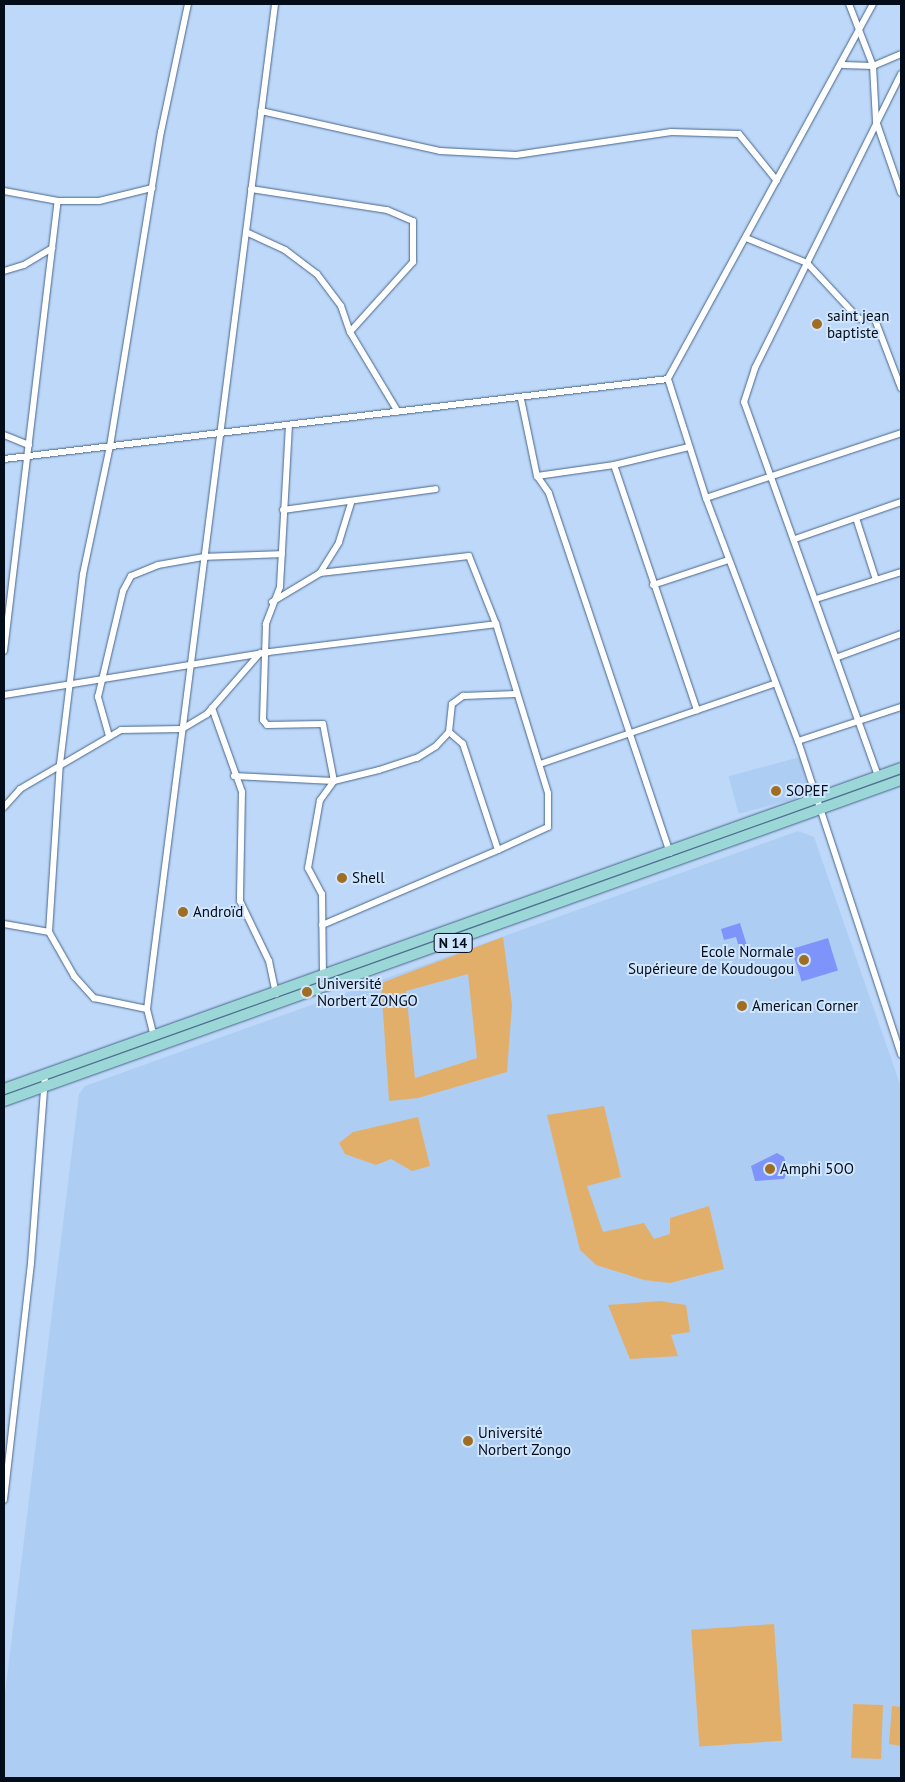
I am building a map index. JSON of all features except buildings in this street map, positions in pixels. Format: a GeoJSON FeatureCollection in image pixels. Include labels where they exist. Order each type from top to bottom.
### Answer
{"type":"FeatureCollection","features":[{"type":"Feature","properties":{"kind":"main road","name":"N 14"},"geometry":{"type":"LineString","coordinates":[[4,1089],[323,978],[901,768]]}},
{"type":"Feature","properties":{"kind":"main road","name":"N 14"},"geometry":{"type":"LineString","coordinates":[[4,1101],[901,780]]}},
{"type":"Feature","properties":{"kind":"street"},"geometry":{"type":"LineString","coordinates":[[147,1009],[94,998],[70,969],[49,932],[60,764],[83,574],[110,446],[152,188],[188,4]]}},
{"type":"Feature","properties":{"kind":"street"},"geometry":{"type":"LineString","coordinates":[[154,1037],[147,1009],[218,433],[275,4]]}},
{"type":"Feature","properties":{"kind":"street"},"geometry":{"type":"LineString","coordinates":[[849,4],[873,66],[876,122],[901,193]]}},
{"type":"Feature","properties":{"kind":"street"},"geometry":{"type":"LineString","coordinates":[[873,4],[843,65],[777,180],[668,379],[728,560],[774,684],[798,741],[901,1054]]}},
{"type":"Feature","properties":{"kind":"street"},"geometry":{"type":"LineString","coordinates":[[843,65],[873,66],[901,54]]}},
{"type":"Feature","properties":{"kind":"street"},"geometry":{"type":"LineString","coordinates":[[878,776],[773,475],[744,402],[755,368],[901,74]]}},
{"type":"Feature","properties":{"kind":"street"},"geometry":{"type":"LineString","coordinates":[[261,111],[440,151],[497,154],[671,132],[739,134],[777,180]]}},
{"type":"Feature","properties":{"kind":"street"},"geometry":{"type":"LineString","coordinates":[[4,191],[58,201],[99,201],[152,188]]}},
{"type":"Feature","properties":{"kind":"street"},"geometry":{"type":"LineString","coordinates":[[251,189],[387,210],[413,221],[413,262],[350,332]]}},
{"type":"Feature","properties":{"kind":"street"},"geometry":{"type":"LineString","coordinates":[[4,651],[58,201]]}},
{"type":"Feature","properties":{"kind":"street"},"geometry":{"type":"LineString","coordinates":[[246,232],[286,250],[317,274],[341,306],[350,332],[398,412]]}},
{"type":"Feature","properties":{"kind":"street"},"geometry":{"type":"LineString","coordinates":[[746,238],[808,263],[859,319],[874,317],[901,388]]}},
{"type":"Feature","properties":{"kind":"street"},"geometry":{"type":"LineString","coordinates":[[4,271],[24,265],[52,248]]}},
{"type":"Feature","properties":{"kind":"street"},"geometry":{"type":"LineString","coordinates":[[4,459],[521,399],[668,379]]}},
{"type":"Feature","properties":{"kind":"street"},"geometry":{"type":"LineString","coordinates":[[521,399],[537,476],[549,493],[670,853]]}},
{"type":"Feature","properties":{"kind":"street"},"geometry":{"type":"LineString","coordinates":[[289,425],[280,587],[271,603],[263,720],[268,725],[322,724],[334,781],[320,800],[308,868],[322,894],[323,978]]}},
{"type":"Feature","properties":{"kind":"street"},"geometry":{"type":"LineString","coordinates":[[706,498],[901,433]]}},
{"type":"Feature","properties":{"kind":"street"},"geometry":{"type":"LineString","coordinates":[[4,435],[29,445]]}},
{"type":"Feature","properties":{"kind":"street"},"geometry":{"type":"LineString","coordinates":[[537,476],[614,465],[689,447]]}},
{"type":"Feature","properties":{"kind":"street"},"geometry":{"type":"LineString","coordinates":[[614,465],[653,585],[697,710]]}},
{"type":"Feature","properties":{"kind":"street"},"geometry":{"type":"LineString","coordinates":[[283,510],[351,503],[436,489]]}},
{"type":"Feature","properties":{"kind":"street"},"geometry":{"type":"LineString","coordinates":[[795,539],[901,502]]}},
{"type":"Feature","properties":{"kind":"street"},"geometry":{"type":"LineString","coordinates":[[320,573],[339,542],[351,503]]}},
{"type":"Feature","properties":{"kind":"street"},"geometry":{"type":"LineString","coordinates":[[856,518],[876,580]]}},
{"type":"Feature","properties":{"kind":"street"},"geometry":{"type":"LineString","coordinates":[[109,736],[98,697],[105,676],[123,591],[130,576],[158,565],[204,558],[282,554]]}},
{"type":"Feature","properties":{"kind":"street"},"geometry":{"type":"LineString","coordinates":[[271,603],[320,573],[469,556],[496,624],[548,793],[548,827],[322,925]]}},
{"type":"Feature","properties":{"kind":"street"},"geometry":{"type":"LineString","coordinates":[[653,585],[728,560]]}},
{"type":"Feature","properties":{"kind":"street"},"geometry":{"type":"LineString","coordinates":[[816,599],[901,572]]}},
{"type":"Feature","properties":{"kind":"street"},"geometry":{"type":"LineString","coordinates":[[4,695],[105,676],[190,665],[260,653],[496,624]]}},
{"type":"Feature","properties":{"kind":"street"},"geometry":{"type":"LineString","coordinates":[[838,657],[901,634]]}},
{"type":"Feature","properties":{"kind":"street"},"geometry":{"type":"LineString","coordinates":[[4,807],[20,789],[121,730],[182,729],[212,708],[260,653]]}},
{"type":"Feature","properties":{"kind":"street"},"geometry":{"type":"LineString","coordinates":[[540,764],[774,684]]}},
{"type":"Feature","properties":{"kind":"street"},"geometry":{"type":"LineString","coordinates":[[234,776],[334,781],[417,758],[449,732],[452,704],[463,696],[516,694]]}},
{"type":"Feature","properties":{"kind":"street"},"geometry":{"type":"LineString","coordinates":[[798,741],[859,718],[901,707]]}},
{"type":"Feature","properties":{"kind":"street"},"geometry":{"type":"LineString","coordinates":[[212,708],[234,776],[242,792],[240,901],[269,961],[276,994]]}},
{"type":"Feature","properties":{"kind":"street"},"geometry":{"type":"LineString","coordinates":[[449,732],[463,744],[498,850]]}},
{"type":"Feature","properties":{"kind":"street"},"geometry":{"type":"LineString","coordinates":[[4,924],[49,932]]}},
{"type":"Feature","properties":{"kind":"street"},"geometry":{"type":"LineString","coordinates":[[4,1500],[45,1075]]}},
{"type":"Feature","properties":{"kind":"shaded area"},"geometry":{"type":"Polygon","coordinates":[[[800,757],[810,795],[739,814],[729,776],[800,757]]]}},
{"type":"Feature","properties":{"kind":"shaded area","name":"Université Norbert Zongo"},"geometry":{"type":"Polygon","coordinates":[[[798,831],[814,837],[901,1087],[901,1778],[4,1778],[4,1702],[79,1094],[85,1086],[798,831]]]}},
{"type":"Feature","properties":{"kind":"shaded area"},"geometry":{"type":"Polygon","coordinates":[[[503,937],[512,1005],[507,1072],[418,1098],[389,1101],[381,983],[503,937]],[[468,974],[406,991],[415,1078],[477,1058],[468,974]]]}},
{"type":"Feature","properties":{"kind":"shaded area"},"geometry":{"type":"Polygon","coordinates":[[[604,1106],[621,1177],[587,1186],[603,1232],[644,1223],[654,1239],[670,1234],[670,1218],[709,1206],[724,1269],[670,1283],[644,1280],[596,1265],[580,1250],[547,1115],[604,1106]]]}},
{"type":"Feature","properties":{"kind":"shaded area"},"geometry":{"type":"Polygon","coordinates":[[[418,1117],[430,1166],[412,1171],[391,1159],[376,1165],[345,1154],[339,1143],[353,1132],[418,1117]]]}},
{"type":"Feature","properties":{"kind":"shaded area"},"geometry":{"type":"Polygon","coordinates":[[[660,1301],[686,1305],[690,1332],[671,1335],[678,1356],[630,1359],[608,1305],[660,1301]]]}},
{"type":"Feature","properties":{"kind":"shaded area"},"geometry":{"type":"Polygon","coordinates":[[[774,1624],[782,1741],[699,1747],[691,1630],[774,1624]]]}},
{"type":"Feature","properties":{"kind":"shaded area"},"geometry":{"type":"Polygon","coordinates":[[[853,1704],[883,1705],[881,1759],[851,1758],[853,1704]]]}},
{"type":"Feature","properties":{"kind":"shaded area"},"geometry":{"type":"Polygon","coordinates":[[[892,1706],[901,1707],[901,1746],[889,1744],[892,1706]]]}},
{"type":"Feature","properties":{"kind":"place","name":"saint jean baptiste"},"geometry":{"type":"Point","coordinates":[817,324]}},
{"type":"Feature","properties":{"kind":"place","name":"SOPEF"},"geometry":{"type":"Point","coordinates":[776,791]}},
{"type":"Feature","properties":{"kind":"place","name":"Shell"},"geometry":{"type":"Point","coordinates":[342,878]}},
{"type":"Feature","properties":{"kind":"place","name":"Androïd"},"geometry":{"type":"Point","coordinates":[183,912]}},
{"type":"Feature","properties":{"kind":"place","name":"Ecole Normale Supérieure de Koudougou"},"geometry":{"type":"Point","coordinates":[804,960]}},
{"type":"Feature","properties":{"kind":"place","name":"Université Norbert ZONGO"},"geometry":{"type":"Point","coordinates":[307,992]}},
{"type":"Feature","properties":{"kind":"place","name":"American Corner"},"geometry":{"type":"Point","coordinates":[742,1006]}},
{"type":"Feature","properties":{"kind":"place","name":"Amphi 5OO"},"geometry":{"type":"Point","coordinates":[770,1169]}},
{"type":"Feature","properties":{"kind":"place","name":"Université Norbert Zongo"},"geometry":{"type":"Point","coordinates":[468,1441]}}]}
